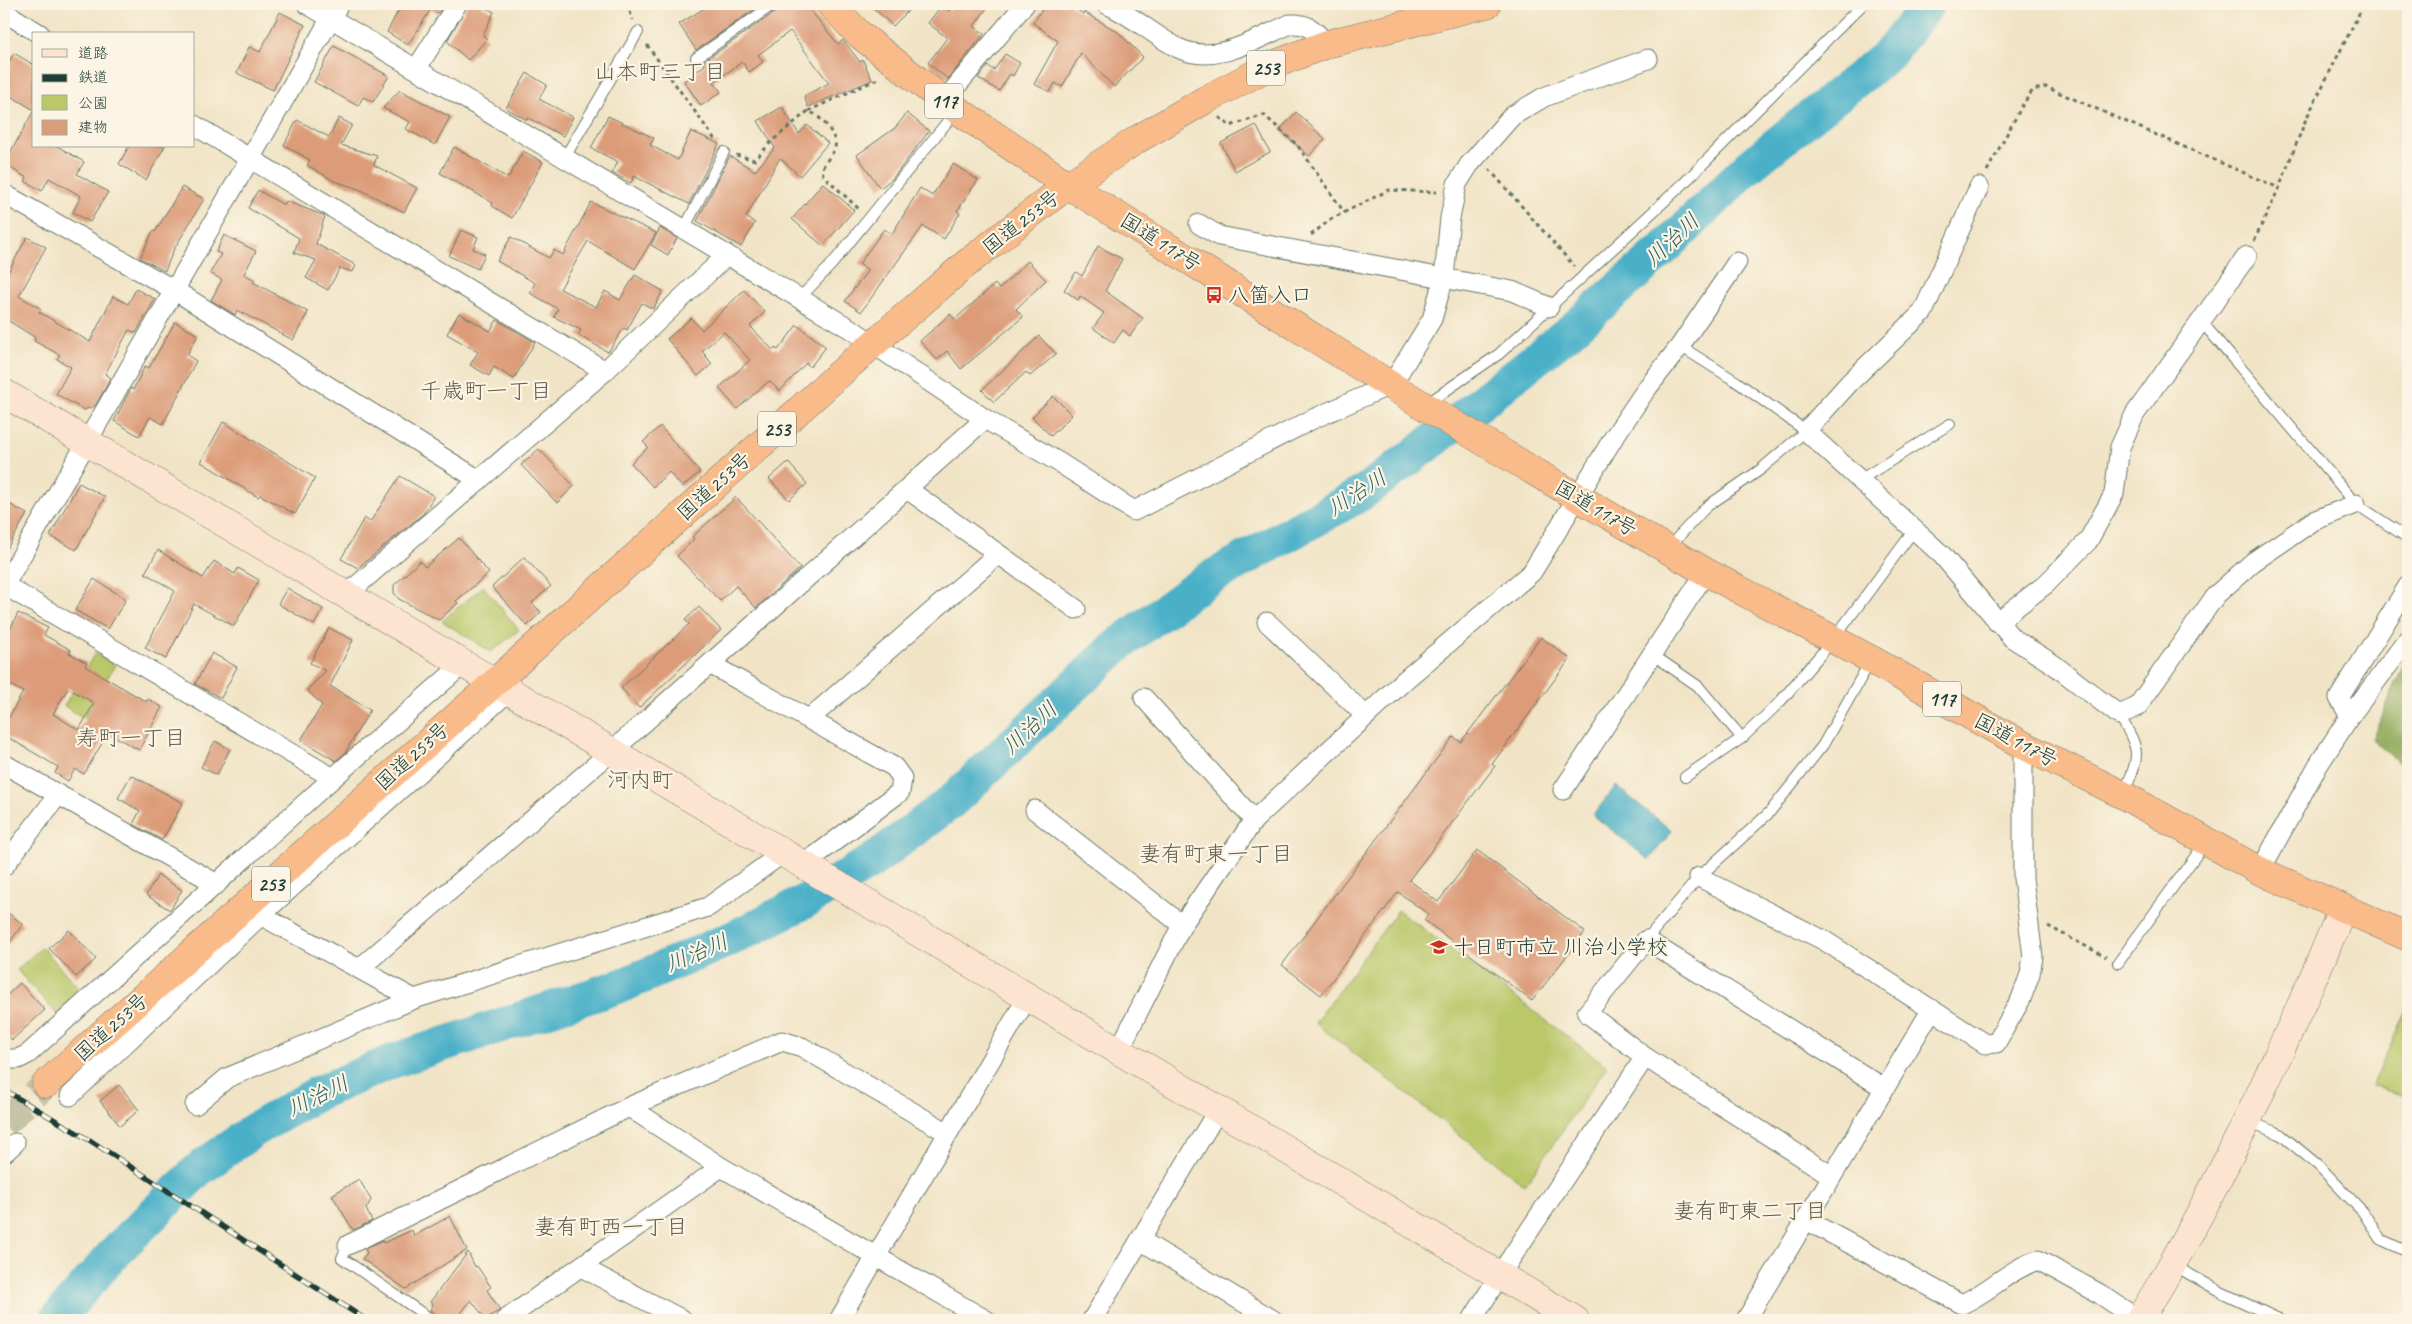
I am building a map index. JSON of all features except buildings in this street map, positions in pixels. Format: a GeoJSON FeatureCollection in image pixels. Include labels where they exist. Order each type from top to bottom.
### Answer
{"type":"FeatureCollection","features":[{"type":"Feature","properties":{"kind":"highway","name":"国道117号"},"geometry":{"type":"LineString","coordinates":[[830,4],[859,34],[951,106],[1068,185],[1392,384],[1424,406],[1579,498],[1706,572],[1872,660],[2022,745],[2123,795],[2260,871],[2408,937]]}},
{"type":"Feature","properties":{"kind":"highway","name":"国道253号"},"geometry":{"type":"LineString","coordinates":[[58,1090],[501,687],[873,344],[967,264],[1068,185],[1138,139],[1270,66],[1327,44],[1488,4]]}},
{"type":"Feature","properties":{"kind":"street"},"geometry":{"type":"LineString","coordinates":[[307,4],[335,11],[417,68],[873,344],[985,419],[1060,463],[1134,512],[1313,419],[1392,384],[1432,319],[1444,278],[1457,184],[1476,156],[1512,116],[1544,97],[1648,59]]}},
{"type":"Feature","properties":{"kind":"street"},"geometry":{"type":"LineString","coordinates":[[417,68],[456,4]]}},
{"type":"Feature","properties":{"kind":"street"},"geometry":{"type":"LineString","coordinates":[[951,106],[1026,4]]}},
{"type":"Feature","properties":{"kind":"street"},"geometry":{"type":"LineString","coordinates":[[1106,4],[1127,8],[1179,48],[1202,54],[1221,53],[1290,24],[1302,23],[1313,30],[1327,44]]}},
{"type":"Feature","properties":{"kind":"street"},"geometry":{"type":"LineString","coordinates":[[333,778],[4,585],[88,443],[249,158],[335,11]]}},
{"type":"Feature","properties":{"kind":"street"},"geometry":{"type":"LineString","coordinates":[[4,12],[37,32]]}},
{"type":"Feature","properties":{"kind":"street"},"geometry":{"type":"LineString","coordinates":[[195,126],[605,371]]}},
{"type":"Feature","properties":{"kind":"street"},"geometry":{"type":"LineString","coordinates":[[1979,187],[1923,312],[1850,382],[1806,431],[1858,481],[1942,554],[2012,638],[2053,664],[2119,715],[2137,708],[2216,594],[2253,562],[2313,521],[2356,504]]}},
{"type":"Feature","properties":{"kind":"street"},"geometry":{"type":"LineString","coordinates":[[4,194],[174,290],[479,480]]}},
{"type":"Feature","properties":{"kind":"street"},"geometry":{"type":"LineString","coordinates":[[1199,224],[1220,236],[1512,292],[1549,307]]}},
{"type":"Feature","properties":{"kind":"street"},"geometry":{"type":"LineString","coordinates":[[346,595],[605,371],[727,255]]}},
{"type":"Feature","properties":{"kind":"street"},"geometry":{"type":"LineString","coordinates":[[1997,622],[2046,584],[2088,541],[2114,494],[2120,447],[2135,414],[2247,256]]}},
{"type":"Feature","properties":{"kind":"street"},"geometry":{"type":"LineString","coordinates":[[1119,1050],[1182,925],[1254,820],[1406,679],[1532,572],[1579,498],[1614,437],[1645,391],[1680,346],[1737,262]]}},
{"type":"Feature","properties":{"kind":"street"},"geometry":{"type":"LineString","coordinates":[[4,393],[462,665],[612,751],[1026,998],[1119,1050],[1575,1320]]}},
{"type":"Feature","properties":{"kind":"street"},"geometry":{"type":"LineString","coordinates":[[360,968],[612,751],[985,419]]}},
{"type":"Feature","properties":{"kind":"street"},"geometry":{"type":"LineString","coordinates":[[906,489],[1076,609]]}},
{"type":"Feature","properties":{"kind":"street"},"geometry":{"type":"LineString","coordinates":[[809,719],[998,554]]}},
{"type":"Feature","properties":{"kind":"street"},"geometry":{"type":"LineString","coordinates":[[1563,790],[1706,572]]}},
{"type":"Feature","properties":{"kind":"street"},"geometry":{"type":"LineString","coordinates":[[2350,716],[2339,698],[2408,586]]}},
{"type":"Feature","properties":{"kind":"street"},"geometry":{"type":"LineString","coordinates":[[1267,622],[1366,716]]}},
{"type":"Feature","properties":{"kind":"street"},"geometry":{"type":"LineString","coordinates":[[2260,871],[2317,767],[2350,716],[2408,639]]}},
{"type":"Feature","properties":{"kind":"street"},"geometry":{"type":"LineString","coordinates":[[195,1105],[227,1078],[414,999],[708,907],[799,862],[900,792],[902,778],[894,767],[710,664]]}},
{"type":"Feature","properties":{"kind":"street"},"geometry":{"type":"LineString","coordinates":[[4,1059],[18,1059],[28,1054],[333,778],[462,665]]}},
{"type":"Feature","properties":{"kind":"street"},"geometry":{"type":"LineString","coordinates":[[1144,698],[1254,820]]}},
{"type":"Feature","properties":{"kind":"street"},"geometry":{"type":"LineString","coordinates":[[1698,878],[1825,942],[1985,1044],[1996,1043],[2021,999],[2030,974],[2033,957],[2023,878],[2022,745]]}},
{"type":"Feature","properties":{"kind":"street"},"geometry":{"type":"LineString","coordinates":[[4,764],[217,884]]}},
{"type":"Feature","properties":{"kind":"street"},"geometry":{"type":"LineString","coordinates":[[4,866],[58,795]]}},
{"type":"Feature","properties":{"kind":"street"},"geometry":{"type":"LineString","coordinates":[[1034,810],[1182,925]]}},
{"type":"Feature","properties":{"kind":"street"},"geometry":{"type":"LineString","coordinates":[[1806,1220],[1962,1304],[1980,1296],[2029,1263],[2038,1260],[2100,1294],[2139,1320],[2189,1236],[2247,1120],[2315,977],[2342,909]]}},
{"type":"Feature","properties":{"kind":"street"},"geometry":{"type":"LineString","coordinates":[[254,911],[414,999]]}},
{"type":"Feature","properties":{"kind":"street"},"geometry":{"type":"LineString","coordinates":[[1832,1176],[1645,1057],[1587,1013],[1646,940],[1884,1088]]}},
{"type":"Feature","properties":{"kind":"street"},"geometry":{"type":"LineString","coordinates":[[839,1320],[1026,998]]}},
{"type":"Feature","properties":{"kind":"street"},"geometry":{"type":"LineString","coordinates":[[1746,1320],[1932,1009]]}},
{"type":"Feature","properties":{"kind":"street"},"geometry":{"type":"LineString","coordinates":[[348,1244],[629,1107],[782,1041],[802,1048],[948,1133]]}},
{"type":"Feature","properties":{"kind":"street"},"geometry":{"type":"LineString","coordinates":[[1472,1320],[1499,1276],[1645,1057]]}},
{"type":"Feature","properties":{"kind":"street"},"geometry":{"type":"LineString","coordinates":[[629,1107],[721,1167],[986,1320]]}},
{"type":"Feature","properties":{"kind":"street"},"geometry":{"type":"LineString","coordinates":[[1092,1320],[1218,1110]]}},
{"type":"Feature","properties":{"kind":"street"},"geometry":{"type":"LineString","coordinates":[[504,1320],[721,1167]]}},
{"type":"Feature","properties":{"kind":"street"},"geometry":{"type":"LineString","coordinates":[[1140,1240],[1273,1320]]}},
{"type":"Feature","properties":{"kind":"street"},"geometry":{"type":"LineString","coordinates":[[581,1267],[683,1320]]}},
{"type":"Feature","properties":{"kind":"lane"},"geometry":{"type":"LineString","coordinates":[[696,58],[774,4]]}},
{"type":"Feature","properties":{"kind":"lane"},"geometry":{"type":"LineString","coordinates":[[1424,406],[1499,354],[1690,177],[1863,4]]}},
{"type":"Feature","properties":{"kind":"lane"},"geometry":{"type":"LineString","coordinates":[[565,157],[638,32]]}},
{"type":"Feature","properties":{"kind":"lane"},"geometry":{"type":"LineString","coordinates":[[799,299],[832,264],[869,218],[951,106]]}},
{"type":"Feature","properties":{"kind":"lane"},"geometry":{"type":"LineString","coordinates":[[684,229],[724,152]]}},
{"type":"Feature","properties":{"kind":"lane"},"geometry":{"type":"LineString","coordinates":[[2201,321],[2356,504],[2408,538]]}},
{"type":"Feature","properties":{"kind":"lane"},"geometry":{"type":"LineString","coordinates":[[1667,549],[1706,507],[1760,470],[1806,431],[1737,382],[1680,346]]}},
{"type":"Feature","properties":{"kind":"lane"},"geometry":{"type":"LineString","coordinates":[[1858,481],[1950,424]]}},
{"type":"Feature","properties":{"kind":"lane"},"geometry":{"type":"LineString","coordinates":[[1684,777],[1742,738],[1779,703],[1834,640],[1914,530]]}},
{"type":"Feature","properties":{"kind":"lane"},"geometry":{"type":"LineString","coordinates":[[1653,655],[1698,686],[1742,738]]}},
{"type":"Feature","properties":{"kind":"lane"},"geometry":{"type":"LineString","coordinates":[[1646,940],[1698,878],[1769,813],[1823,745],[1872,660]]}},
{"type":"Feature","properties":{"kind":"lane"},"geometry":{"type":"LineString","coordinates":[[2119,715],[2134,739],[2137,762],[2123,795]]}},
{"type":"Feature","properties":{"kind":"lane"},"geometry":{"type":"LineString","coordinates":[[2118,963],[2207,840]]}},
{"type":"Feature","properties":{"kind":"lane"},"geometry":{"type":"LineString","coordinates":[[2247,1120],[2280,1134],[2333,1178],[2364,1212],[2380,1239],[2408,1252]]}},
{"type":"Feature","properties":{"kind":"lane"},"geometry":{"type":"LineString","coordinates":[[348,1244],[342,1258],[432,1320]]}},
{"type":"Feature","properties":{"kind":"lane"},"geometry":{"type":"LineString","coordinates":[[2172,1265],[2223,1294],[2281,1320]]}},
{"type":"Feature","properties":{"kind":"path"},"geometry":{"type":"LineString","coordinates":[[627,4],[638,32],[724,152],[755,160],[772,141],[808,111],[902,68]]}},
{"type":"Feature","properties":{"kind":"path"},"geometry":{"type":"LineString","coordinates":[[2247,256],[2279,188],[2306,119],[2364,4]]}},
{"type":"Feature","properties":{"kind":"path"},"geometry":{"type":"LineString","coordinates":[[1979,187],[2022,104],[2033,90],[2046,87],[2279,188]]}},
{"type":"Feature","properties":{"kind":"path"},"geometry":{"type":"LineString","coordinates":[[808,111],[815,113],[835,138],[835,148],[822,168],[823,175],[869,218]]}},
{"type":"Feature","properties":{"kind":"path"},"geometry":{"type":"LineString","coordinates":[[1220,117],[1230,126],[1264,115],[1298,146],[1344,212]]}},
{"type":"Feature","properties":{"kind":"path"},"geometry":{"type":"LineString","coordinates":[[1476,156],[1493,172],[1583,276]]}},
{"type":"Feature","properties":{"kind":"path"},"geometry":{"type":"LineString","coordinates":[[1294,250],[1331,219],[1389,190],[1455,193]]}},
{"type":"Feature","properties":{"kind":"path"},"geometry":{"type":"LineString","coordinates":[[2029,918],[2035,919],[2118,963]]}},
{"type":"Feature","properties":{"kind":"green space"},"geometry":{"type":"Polygon","coordinates":[[[483,586],[519,630],[491,652],[442,621],[483,586]]]}},
{"type":"Feature","properties":{"kind":"green space"},"geometry":{"type":"Polygon","coordinates":[[[95,653],[115,665],[84,718],[64,706],[95,653]]]}},
{"type":"Feature","properties":{"kind":"green space"},"geometry":{"type":"Polygon","coordinates":[[[2408,655],[2408,771],[2372,739],[2408,655]]]}},
{"type":"Feature","properties":{"kind":"green space"},"geometry":{"type":"Polygon","coordinates":[[[1398,910],[1607,1066],[1525,1185],[1315,1023],[1398,910]]]}},
{"type":"Feature","properties":{"kind":"green space"},"geometry":{"type":"Polygon","coordinates":[[[42,947],[85,995],[60,1018],[17,970],[42,947]]]}},
{"type":"Feature","properties":{"kind":"green space"},"geometry":{"type":"Polygon","coordinates":[[[2408,1005],[2408,1097],[2372,1086],[2408,1005]]]}},
{"type":"Feature","properties":{"kind":"water"},"geometry":{"type":"Polygon","coordinates":[[[1616,786],[1672,831],[1649,860],[1593,815],[1616,786]]]}},
{"type":"Feature","properties":{"kind":"waterway","name":"川治川"},"geometry":{"type":"LineString","coordinates":[[56,1320],[116,1251],[198,1170],[254,1130],[318,1093],[393,1061],[623,985],[735,937],[802,903],[872,861],[951,802],[1118,645],[1205,581],[1361,494],[1425,447],[1573,329],[1667,246],[1748,167],[1889,54],[1928,4]]}},
{"type":"Feature","properties":{"kind":"tunnel"},"geometry":{"type":"LineString","coordinates":[[4,1124],[46,1084]]}},
{"type":"Feature","properties":{"kind":"railway"},"geometry":{"type":"LineString","coordinates":[[4,1090],[91,1141],[366,1320]]}},
{"type":"Feature","properties":{"kind":"place","name":"八箇入口"},"geometry":{"type":"Point","coordinates":[1214,295]}},
{"type":"Feature","properties":{"kind":"place","name":"十日町市立 川治小学校"},"geometry":{"type":"Point","coordinates":[1439,947]}},
{"type":"Feature","properties":{"kind":"district","name":"山本町三丁目"},"geometry":{"type":"Point","coordinates":[660,72]}},
{"type":"Feature","properties":{"kind":"district","name":"千歳町一丁目"},"geometry":{"type":"Point","coordinates":[486,391]}},
{"type":"Feature","properties":{"kind":"district","name":"寿町一丁目"},"geometry":{"type":"Point","coordinates":[131,738]}},
{"type":"Feature","properties":{"kind":"district","name":"河内町"},"geometry":{"type":"Point","coordinates":[640,780]}},
{"type":"Feature","properties":{"kind":"district","name":"妻有町東一丁目"},"geometry":{"type":"Point","coordinates":[1216,854]}},
{"type":"Feature","properties":{"kind":"district","name":"妻有町東二丁目"},"geometry":{"type":"Point","coordinates":[1750,1211]}},
{"type":"Feature","properties":{"kind":"district","name":"妻有町西一丁目"},"geometry":{"type":"Point","coordinates":[611,1227]}}]}
